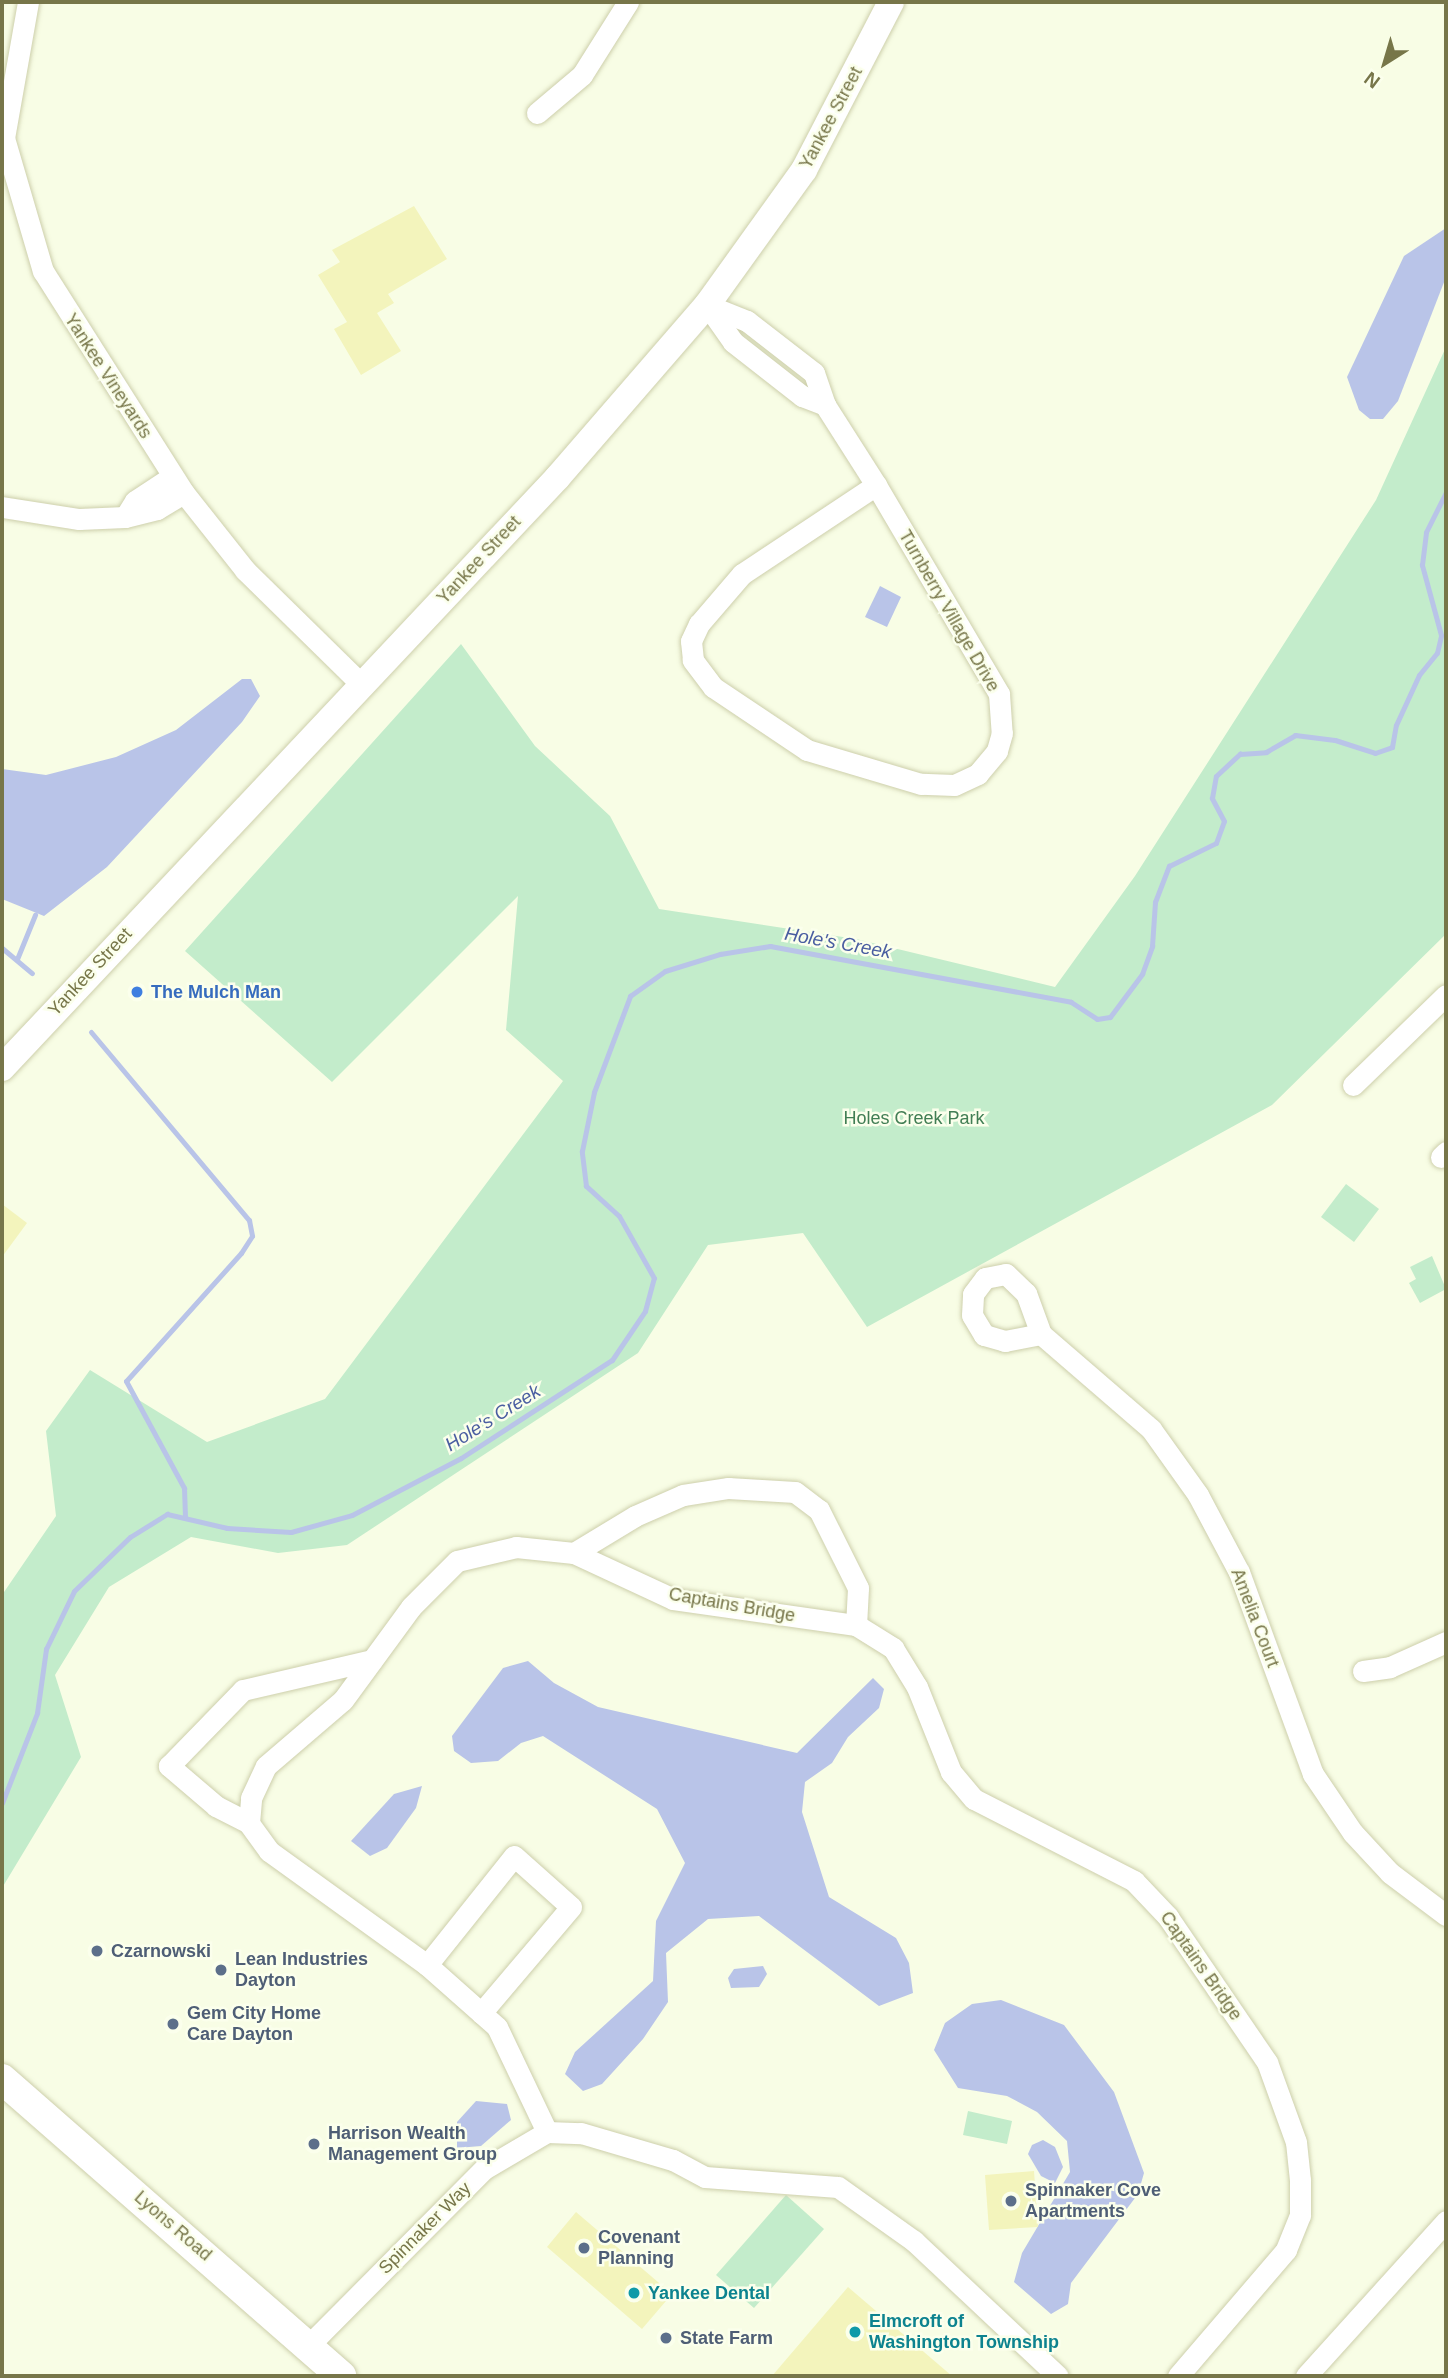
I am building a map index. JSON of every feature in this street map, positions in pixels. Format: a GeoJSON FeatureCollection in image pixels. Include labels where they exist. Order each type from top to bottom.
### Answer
{"type":"FeatureCollection","features":[{"type":"Feature","properties":{"kind":"main road","name":"Lyons Road"},"geometry":{"type":"LineString","coordinates":[[2,2079],[310,2344],[341,2376]]}},
{"type":"Feature","properties":{"kind":"street","name":"Yankee Vineyards"},"geometry":{"type":"LineString","coordinates":[[28,2],[4,138],[27,224],[60,302],[179,485],[245,570],[362,685]]}},
{"type":"Feature","properties":{"kind":"street"},"geometry":{"type":"LineString","coordinates":[[537,113],[582,75],[628,2]]}},
{"type":"Feature","properties":{"kind":"street","name":"Yankee Street"},"geometry":{"type":"LineString","coordinates":[[2,1068],[558,477],[707,305],[804,170],[891,2]]}},
{"type":"Feature","properties":{"kind":"street","name":"Turnberry Village Drive"},"geometry":{"type":"LineString","coordinates":[[707,305],[733,342],[802,396],[825,405],[876,485],[999,694],[1002,733],[997,751],[978,775],[954,785],[920,783],[807,750],[713,687],[693,660],[691,641],[699,624],[742,574],[876,485]]}},
{"type":"Feature","properties":{"kind":"street"},"geometry":{"type":"LineString","coordinates":[[2,507],[79,519],[125,517],[158,509],[179,485]]}},
{"type":"Feature","properties":{"kind":"street"},"geometry":{"type":"LineString","coordinates":[[1353,1085],[1446,995]]}},
{"type":"Feature","properties":{"kind":"street","name":"Amelia Court"},"geometry":{"type":"LineString","coordinates":[[1041,1334],[1151,1429],[1198,1494],[1239,1572],[1313,1774],[1353,1833],[1390,1873],[1446,1915]]}},
{"type":"Feature","properties":{"kind":"street"},"geometry":{"type":"LineString","coordinates":[[574,1553],[682,1495],[728,1488],[795,1492],[819,1510],[858,1588],[856,1625]]}},
{"type":"Feature","properties":{"kind":"street","name":"Captains Bridge"},"geometry":{"type":"LineString","coordinates":[[249,1824],[251,1798],[266,1766],[343,1700],[411,1607],[457,1561],[516,1547],[574,1553],[673,1599],[856,1625],[893,1648],[917,1687],[951,1772],[974,1799],[1134,1881],[1168,1917],[1268,2062],[1296,2142],[1300,2216],[1286,2250],[1190,2372]]}},
{"type":"Feature","properties":{"kind":"street"},"geometry":{"type":"LineString","coordinates":[[1363,1671],[1390,1667],[1446,1642]]}},
{"type":"Feature","properties":{"kind":"street"},"geometry":{"type":"LineString","coordinates":[[372,1660],[243,1690],[169,1766],[216,1806],[249,1824],[269,1851],[427,1965],[497,2027],[547,2132],[618,2142],[705,2177],[838,2187],[914,2241],[1058,2376]]}},
{"type":"Feature","properties":{"kind":"street"},"geometry":{"type":"LineString","coordinates":[[427,1965],[514,1856],[571,1907],[481,2013]]}},
{"type":"Feature","properties":{"kind":"street","name":"Spinnaker Way"},"geometry":{"type":"LineString","coordinates":[[310,2344],[484,2169],[547,2132]]}},
{"type":"Feature","properties":{"kind":"street"},"geometry":{"type":"LineString","coordinates":[[1306,2376],[1446,2221]]}},
{"type":"Feature","properties":{"kind":"green space","name":"Holes Creek Park"},"geometry":{"type":"Polygon","coordinates":[[[1446,347],[1446,934],[1272,1105],[867,1327],[803,1233],[708,1245],[638,1353],[347,1545],[278,1553],[191,1537],[109,1587],[55,1675],[81,1757],[2,1888],[2,1595],[56,1516],[46,1431],[90,1370],[207,1442],[325,1399],[563,1081],[506,1030],[518,896],[332,1082],[185,951],[461,644],[535,746],[610,816],[659,909],[856,939],[1055,987],[1135,876],[1376,500],[1446,347]]]}},
{"type":"Feature","properties":{"kind":"green space"},"geometry":{"type":"Polygon","coordinates":[[[1346,1184],[1379,1209],[1354,1242],[1321,1217],[1346,1184]]]}},
{"type":"Feature","properties":{"kind":"green space"},"geometry":{"type":"Polygon","coordinates":[[[1432,1256],[1446,1289],[1420,1303],[1409,1283],[1416,1279],[1410,1267],[1432,1256]]]}},
{"type":"Feature","properties":{"kind":"green space"},"geometry":{"type":"Polygon","coordinates":[[[968,2111],[1012,2121],[1007,2144],[963,2135],[968,2111]]]}},
{"type":"Feature","properties":{"kind":"green space"},"geometry":{"type":"Polygon","coordinates":[[[786,2195],[824,2229],[754,2308],[716,2275],[786,2195]]]}},
{"type":"Feature","properties":{"kind":"water"},"geometry":{"type":"Polygon","coordinates":[[[1446,228],[1446,277],[1398,401],[1383,419],[1370,419],[1359,410],[1347,377],[1404,256],[1446,228]]]}},
{"type":"Feature","properties":{"kind":"water"},"geometry":{"type":"Polygon","coordinates":[[[880,586],[901,597],[887,627],[865,617],[880,586]]]}},
{"type":"Feature","properties":{"kind":"water"},"geometry":{"type":"Polygon","coordinates":[[[242,679],[251,679],[260,696],[242,722],[107,867],[44,916],[2,899],[2,769],[46,775],[116,757],[176,730],[242,679]]]}},
{"type":"Feature","properties":{"kind":"water"},"geometry":{"type":"Polygon","coordinates":[[[528,1661],[554,1683],[598,1707],[797,1753],[873,1678],[884,1689],[879,1708],[848,1737],[832,1763],[805,1782],[802,1812],[829,1897],[896,1938],[909,1963],[913,1993],[879,2006],[759,1916],[708,1919],[666,1953],[668,2002],[643,2039],[602,2084],[583,2091],[565,2074],[575,2052],[653,1981],[656,1921],[685,1863],[657,1809],[543,1736],[521,1743],[498,1761],[471,1763],[454,1751],[452,1736],[503,1668],[528,1661]]]}},
{"type":"Feature","properties":{"kind":"water"},"geometry":{"type":"Polygon","coordinates":[[[422,1786],[416,1808],[387,1848],[370,1856],[351,1841],[394,1794],[422,1786]]]}},
{"type":"Feature","properties":{"kind":"water"},"geometry":{"type":"Polygon","coordinates":[[[763,1966],[767,1974],[759,1987],[731,1988],[728,1978],[734,1969],[763,1966]]]}},
{"type":"Feature","properties":{"kind":"water"},"geometry":{"type":"Polygon","coordinates":[[[1001,2000],[1064,2025],[1114,2092],[1144,2173],[1138,2194],[1071,2283],[1068,2304],[1051,2314],[1014,2282],[1022,2253],[1070,2172],[1067,2141],[1037,2112],[1007,2096],[958,2088],[934,2050],[945,2023],[972,2004],[1001,2000]]]}},
{"type":"Feature","properties":{"kind":"water"},"geometry":{"type":"Polygon","coordinates":[[[476,2101],[507,2104],[511,2120],[481,2146],[457,2148],[457,2122],[476,2101]]]}},
{"type":"Feature","properties":{"kind":"water"},"geometry":{"type":"Polygon","coordinates":[[[1043,2140],[1055,2147],[1063,2167],[1055,2183],[1041,2176],[1028,2154],[1032,2145],[1043,2140]]]}},
{"type":"Feature","properties":{"kind":"building"},"geometry":{"type":"Polygon","coordinates":[[[414,206],[447,259],[388,294],[394,303],[377,313],[401,351],[361,375],[334,329],[347,322],[318,275],[340,262],[332,250],[414,206]]]}},
{"type":"Feature","properties":{"kind":"building"},"geometry":{"type":"Polygon","coordinates":[[[2,1204],[27,1223],[2,1257],[2,1204]]]}},
{"type":"Feature","properties":{"kind":"building","name":"Spinnaker Cove Apartments"},"geometry":{"type":"Polygon","coordinates":[[[1034,2171],[1038,2227],[989,2230],[985,2175],[1034,2171]]]}},
{"type":"Feature","properties":{"kind":"building"},"geometry":{"type":"Polygon","coordinates":[[[576,2212],[672,2294],[642,2329],[547,2247],[576,2212]]]}},
{"type":"Feature","properties":{"kind":"building","name":"Elmcroft of Washington Township"},"geometry":{"type":"Polygon","coordinates":[[[848,2287],[952,2376],[772,2376],[848,2287]]]}},
{"type":"Feature","properties":{"kind":"waterway","name":"Hole's Creek"},"geometry":{"type":"LineString","coordinates":[[2,1803],[37,1713],[46,1649],[74,1591],[130,1537],[167,1514],[227,1528],[291,1532],[352,1515],[461,1458],[612,1360],[645,1311],[654,1278],[619,1216],[586,1186],[582,1151],[594,1092],[630,996],[665,971],[720,954],[770,946],[1071,1002],[1097,1019],[1110,1017],[1142,974],[1152,946],[1155,902],[1169,866],[1216,843],[1224,821],[1212,798],[1216,776],[1240,754],[1266,752],[1295,735],[1335,740],[1375,753],[1392,747],[1396,725],[1419,675],[1437,653],[1441,635],[1422,565],[1426,532],[1446,492]]}},
{"type":"Feature","properties":{"kind":"waterway"},"geometry":{"type":"LineString","coordinates":[[17,959],[35,915]]}},
{"type":"Feature","properties":{"kind":"waterway"},"geometry":{"type":"LineString","coordinates":[[2,948],[32,973]]}},
{"type":"Feature","properties":{"kind":"waterway"},"geometry":{"type":"LineString","coordinates":[[91,1032],[249,1220],[252,1236],[241,1253],[126,1381],[184,1488],[185,1518]]}},
{"type":"Feature","properties":{"kind":"place","name":"The Mulch Man"},"geometry":{"type":"Point","coordinates":[137,992]}},
{"type":"Feature","properties":{"kind":"place","name":"Czarnowski"},"geometry":{"type":"Point","coordinates":[97,1951]}},
{"type":"Feature","properties":{"kind":"place","name":"Lean Industries Dayton"},"geometry":{"type":"Point","coordinates":[221,1970]}},
{"type":"Feature","properties":{"kind":"place","name":"Gem City Home Care Dayton"},"geometry":{"type":"Point","coordinates":[173,2024]}},
{"type":"Feature","properties":{"kind":"place","name":"Harrison Wealth Management Group"},"geometry":{"type":"Point","coordinates":[314,2144]}},
{"type":"Feature","properties":{"kind":"place","name":"Spinnaker Cove Apartments"},"geometry":{"type":"Point","coordinates":[1011,2201]}},
{"type":"Feature","properties":{"kind":"place","name":"Covenant Planning"},"geometry":{"type":"Point","coordinates":[584,2248]}},
{"type":"Feature","properties":{"kind":"place","name":"Yankee Dental"},"geometry":{"type":"Point","coordinates":[634,2293]}},
{"type":"Feature","properties":{"kind":"place","name":"Elmcroft of Washington Township"},"geometry":{"type":"Point","coordinates":[855,2332]}},
{"type":"Feature","properties":{"kind":"place","name":"State Farm"},"geometry":{"type":"Point","coordinates":[666,2338]}}]}
